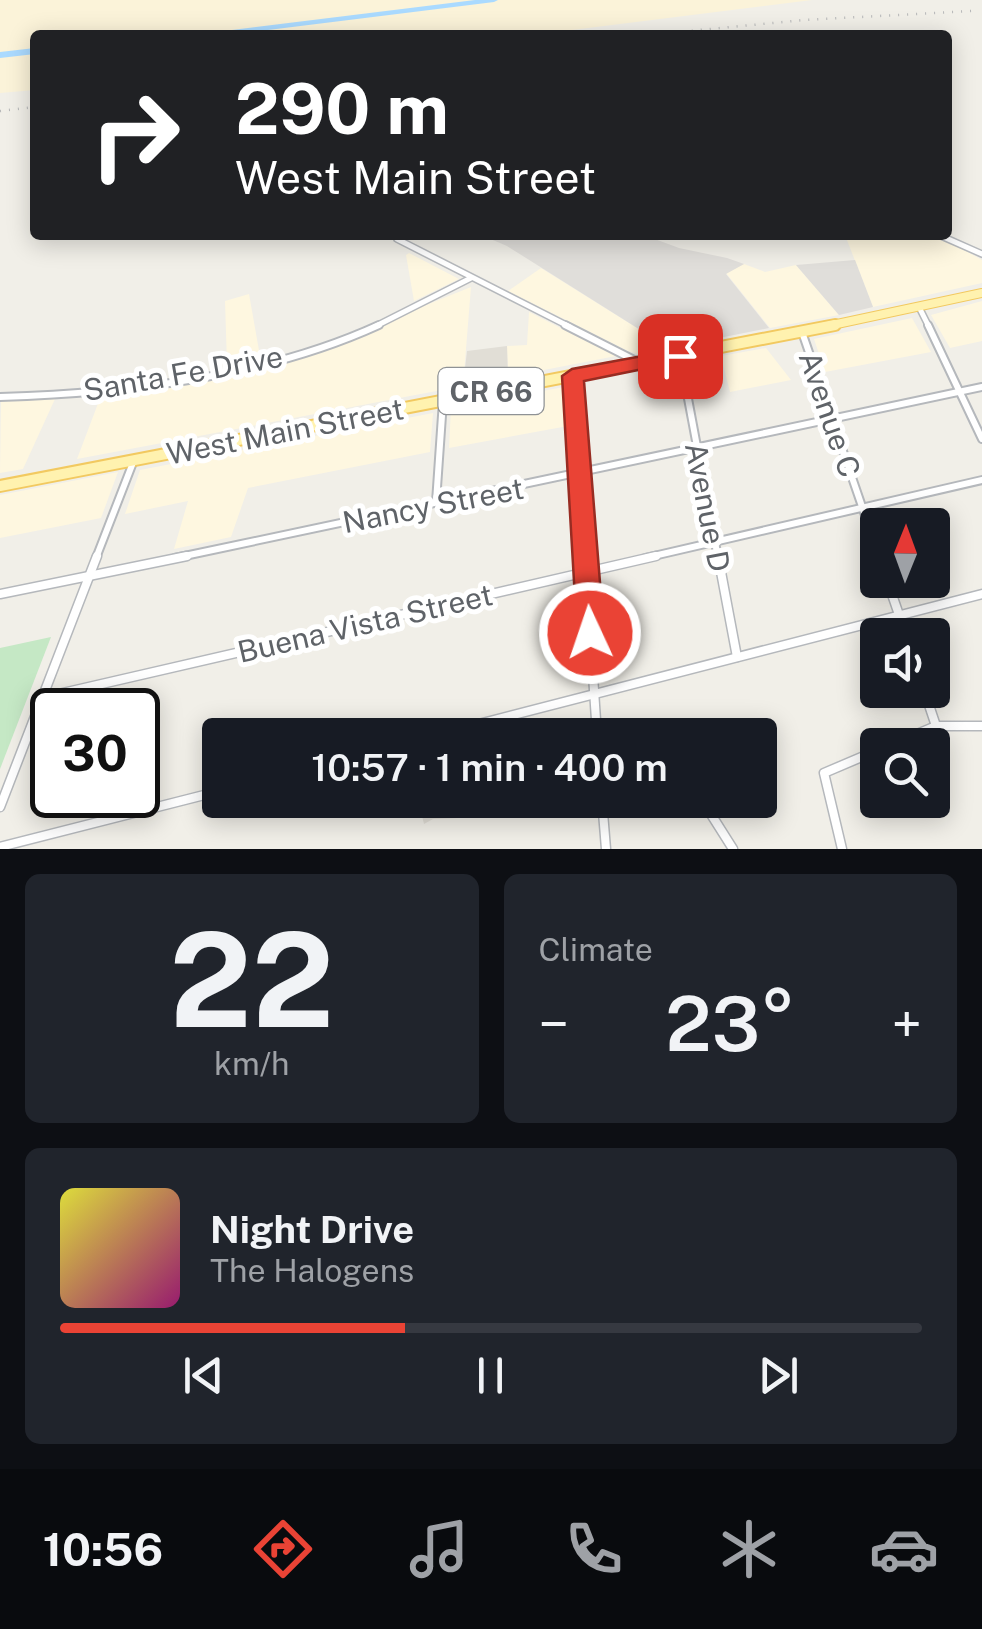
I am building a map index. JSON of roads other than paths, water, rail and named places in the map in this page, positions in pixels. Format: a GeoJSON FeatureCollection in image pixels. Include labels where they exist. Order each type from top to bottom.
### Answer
{"type":"FeatureCollection","features":[{"type":"Feature","properties":{"kind":"main road","name":"West Main Street"},"geometry":{"type":"LineString","coordinates":[[0,486],[680,356],[982,293]]}},
{"type":"Feature","properties":{"kind":"street"},"geometry":{"type":"LineString","coordinates":[[398,240],[641,363]]}},
{"type":"Feature","properties":{"kind":"street"},"geometry":{"type":"LineString","coordinates":[[951,240],[982,254]]}},
{"type":"Feature","properties":{"kind":"street","name":"Santa Fe Drive"},"geometry":{"type":"LineString","coordinates":[[0,397],[139,384],[257,364],[354,336],[471,278]]}},
{"type":"Feature","properties":{"kind":"street"},"geometry":{"type":"LineString","coordinates":[[919,307],[982,439]]}},
{"type":"Feature","properties":{"kind":"street","name":"Avenue C"},"geometry":{"type":"LineString","coordinates":[[802,332],[862,508]]}},
{"type":"Feature","properties":{"kind":"street","name":"Avenue D"},"geometry":{"type":"LineString","coordinates":[[680,356],[737,658]]}},
{"type":"Feature","properties":{"kind":"street"},"geometry":{"type":"LineString","coordinates":[[572,376],[596,718]]}},
{"type":"Feature","properties":{"kind":"street","name":"Nancy Street"},"geometry":{"type":"LineString","coordinates":[[0,594],[580,475],[982,387]]}},
{"type":"Feature","properties":{"kind":"street"},"geometry":{"type":"LineString","coordinates":[[436,502],[443,400]]}},
{"type":"Feature","properties":{"kind":"street"},"geometry":{"type":"LineString","coordinates":[[44,688],[134,460]]}},
{"type":"Feature","properties":{"kind":"street","name":"Buena Vista Street"},"geometry":{"type":"LineString","coordinates":[[862,508],[982,480]]}},
{"type":"Feature","properties":{"kind":"street","name":"Buena Vista Street"},"geometry":{"type":"LineString","coordinates":[[83,688],[860,508]]}},
{"type":"Feature","properties":{"kind":"street"},"geometry":{"type":"LineString","coordinates":[[502,718],[982,594]]}},
{"type":"Feature","properties":{"kind":"street"},"geometry":{"type":"LineString","coordinates":[[894,598],[900,616]]}},
{"type":"Feature","properties":{"kind":"street"},"geometry":{"type":"LineString","coordinates":[[930,708],[936,726]]}},
{"type":"Feature","properties":{"kind":"street"},"geometry":{"type":"LineString","coordinates":[[0,807],[30,725]]}},
{"type":"Feature","properties":{"kind":"street"},"geometry":{"type":"LineString","coordinates":[[931,728],[982,726]]}},
{"type":"Feature","properties":{"kind":"street"},"geometry":{"type":"LineString","coordinates":[[842,849],[824,773],[860,758]]}},
{"type":"Feature","properties":{"kind":"street"},"geometry":{"type":"LineString","coordinates":[[0,848],[202,796]]}},
{"type":"Feature","properties":{"kind":"street"},"geometry":{"type":"LineString","coordinates":[[603,818],[606,849]]}},
{"type":"Feature","properties":{"kind":"street"},"geometry":{"type":"LineString","coordinates":[[713,818],[732,849]]}},
{"type":"Feature","properties":{"kind":"waterway"},"geometry":{"type":"LineString","coordinates":[[249,30],[494,0]]}},
{"type":"Feature","properties":{"kind":"waterway"},"geometry":{"type":"LineString","coordinates":[[0,55],[30,52]]}},
{"type":"Feature","properties":{"kind":"railway"},"geometry":{"type":"LineString","coordinates":[[699,30],[972,11]]}},
{"type":"Feature","properties":{"kind":"railway"},"geometry":{"type":"LineString","coordinates":[[0,111],[30,108]]}}]}
